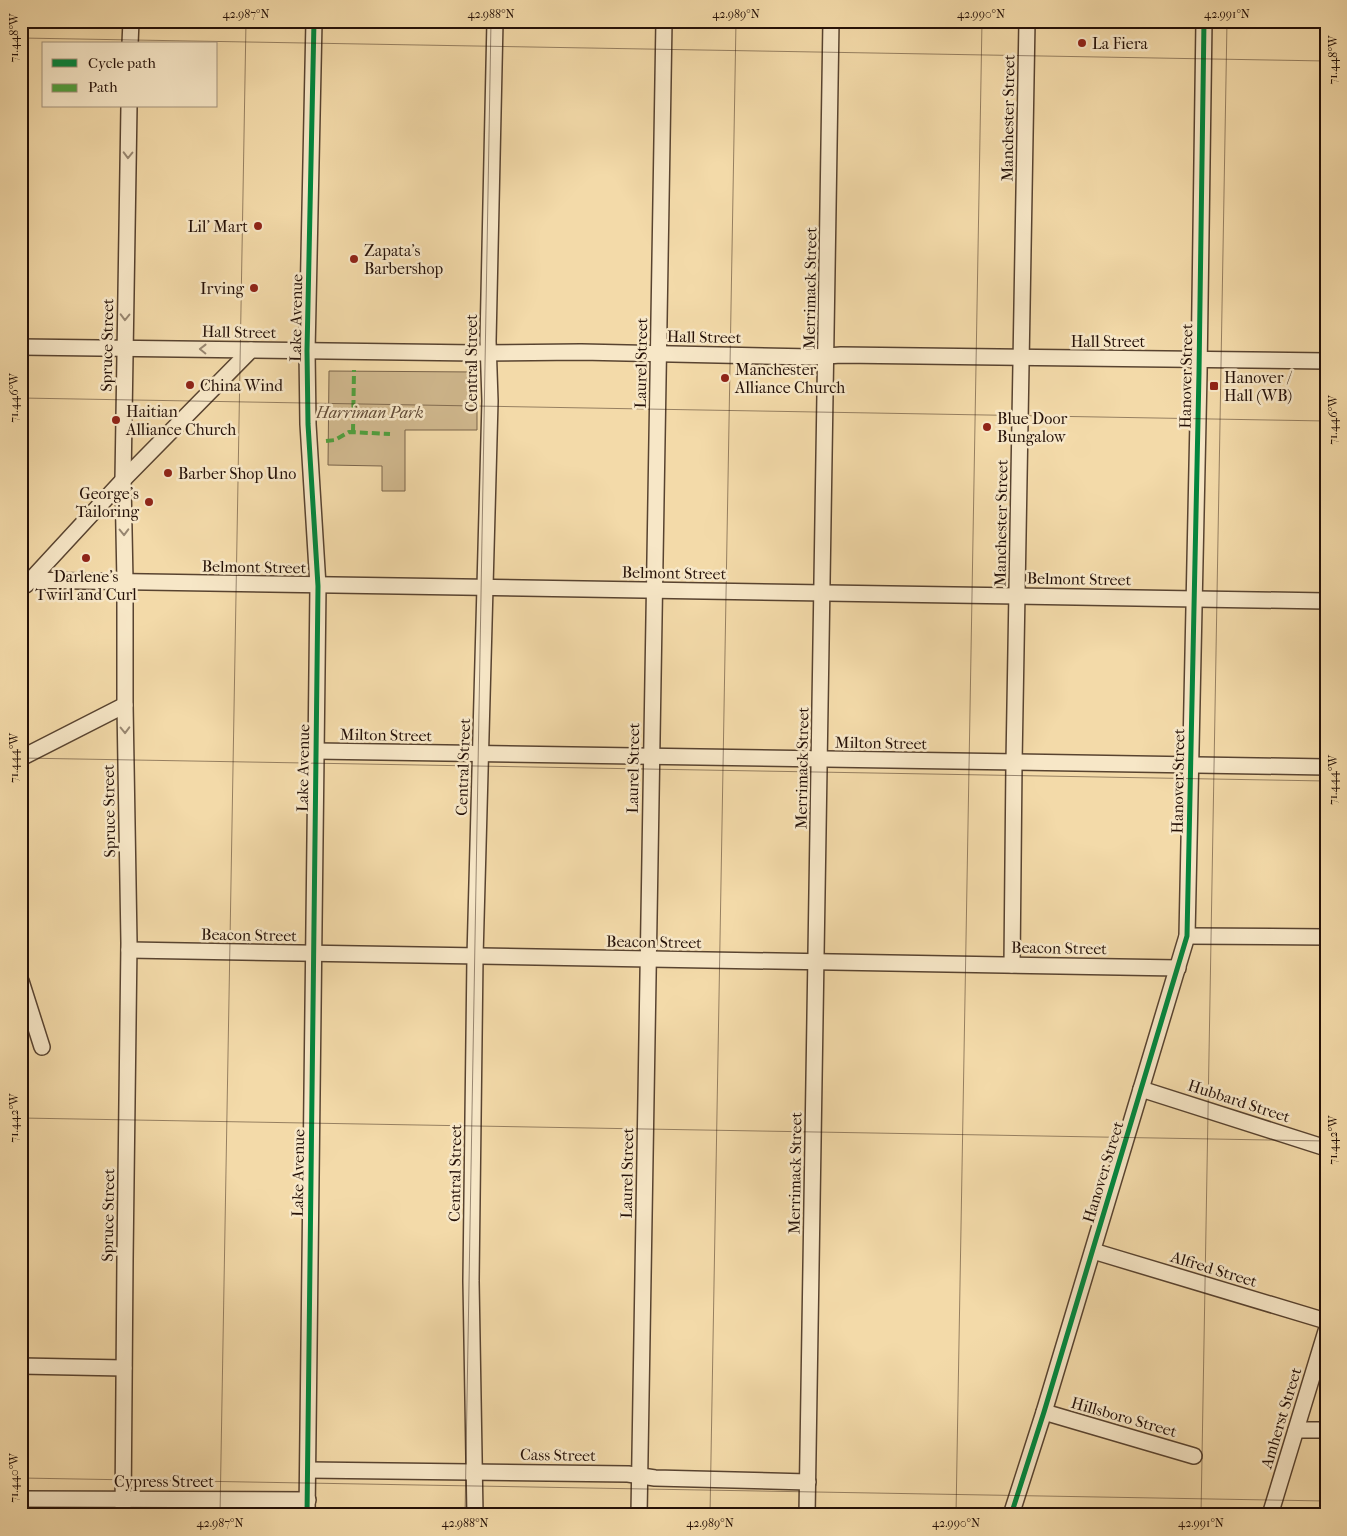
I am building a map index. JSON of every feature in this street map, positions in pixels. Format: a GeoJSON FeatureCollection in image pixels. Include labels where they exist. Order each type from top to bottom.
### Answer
{"type":"FeatureCollection","features":[{"type":"Feature","properties":{"kind":"street"},"geometry":{"type":"LineString","coordinates":[[130,42],[131,21]]}},
{"type":"Feature","properties":{"kind":"street","name":"Lake Avenue"},"geometry":{"type":"LineString","coordinates":[[307,1507],[318,586],[308,424],[307,351],[314,21]]}},
{"type":"Feature","properties":{"kind":"street","name":"Central Street"},"geometry":{"type":"LineString","coordinates":[[475,1515],[471,1281],[475,956],[490,401],[488,341],[495,21]]}},
{"type":"Feature","properties":{"kind":"street","name":"Laurel Street"},"geometry":{"type":"LineString","coordinates":[[639,1515],[664,21]]}},
{"type":"Feature","properties":{"kind":"street","name":"Merrimack Street"},"geometry":{"type":"LineString","coordinates":[[807,1515],[831,21]]}},
{"type":"Feature","properties":{"kind":"street","name":"Manchester Street"},"geometry":{"type":"LineString","coordinates":[[1012,965],[1028,21]]}},
{"type":"Feature","properties":{"kind":"street","name":"Hanover Street"},"geometry":{"type":"LineString","coordinates":[[1011,1515],[1093,1251],[1187,936],[1204,21]]}},
{"type":"Feature","properties":{"kind":"street","name":"Spruce Street"},"geometry":{"type":"LineString","coordinates":[[123,1515],[129,950],[123,480],[129,108]]}},
{"type":"Feature","properties":{"kind":"street","name":"Hall Street"},"geometry":{"type":"LineString","coordinates":[[21,347],[1326,360]]}},
{"type":"Feature","properties":{"kind":"street"},"geometry":{"type":"LineString","coordinates":[[24,584],[251,350]]}},
{"type":"Feature","properties":{"kind":"street","name":"Belmont Street"},"geometry":{"type":"LineString","coordinates":[[24,584],[125,582],[1326,601]]}},
{"type":"Feature","properties":{"kind":"street"},"geometry":{"type":"LineString","coordinates":[[21,758],[125,705]]}},
{"type":"Feature","properties":{"kind":"street","name":"Milton Street"},"geometry":{"type":"LineString","coordinates":[[316,751],[1014,763],[1326,766]]}},
{"type":"Feature","properties":{"kind":"street"},"geometry":{"type":"LineString","coordinates":[[1187,936],[1326,937]]}},
{"type":"Feature","properties":{"kind":"street","name":"Beacon Street"},"geometry":{"type":"LineString","coordinates":[[129,950],[1178,968]]}},
{"type":"Feature","properties":{"kind":"street"},"geometry":{"type":"LineString","coordinates":[[21,981],[42,1046]]}},
{"type":"Feature","properties":{"kind":"street","name":"Hubbard Street"},"geometry":{"type":"LineString","coordinates":[[1141,1089],[1326,1148]]}},
{"type":"Feature","properties":{"kind":"street","name":"Alfred Street"},"geometry":{"type":"LineString","coordinates":[[1093,1251],[1326,1321]]}},
{"type":"Feature","properties":{"kind":"street","name":"Amherst Street"},"geometry":{"type":"LineString","coordinates":[[1270,1515],[1326,1331]]}},
{"type":"Feature","properties":{"kind":"street"},"geometry":{"type":"LineString","coordinates":[[21,1366],[124,1368]]}},
{"type":"Feature","properties":{"kind":"street","name":"Hillsboro Street"},"geometry":{"type":"LineString","coordinates":[[1044,1412],[1194,1456]]}},
{"type":"Feature","properties":{"kind":"street"},"geometry":{"type":"LineString","coordinates":[[1296,1430],[1326,1430]]}},
{"type":"Feature","properties":{"kind":"street","name":"Cass Street"},"geometry":{"type":"LineString","coordinates":[[308,1470],[628,1474],[655,1478],[808,1482]]}},
{"type":"Feature","properties":{"kind":"street","name":"Cypress Street"},"geometry":{"type":"LineString","coordinates":[[21,1499],[208,1498],[307,1507]]}},
{"type":"Feature","properties":{"kind":"green space","name":"Harriman Park"},"geometry":{"type":"Polygon","coordinates":[[[329,371],[477,372],[477,430],[405,430],[405,491],[382,491],[382,466],[328,465],[329,371]]]}},
{"type":"Feature","properties":{"kind":"marked path"},"geometry":{"type":"LineString","coordinates":[[353,432],[354,370]]}},
{"type":"Feature","properties":{"kind":"marked path"},"geometry":{"type":"LineString","coordinates":[[326,441],[335,440],[349,432],[390,434]]}},
{"type":"Feature","properties":{"kind":"cycle path"},"geometry":{"type":"LineString","coordinates":[[307,1515],[318,586],[308,424],[307,351],[314,21]]}},
{"type":"Feature","properties":{"kind":"cycle path"},"geometry":{"type":"LineString","coordinates":[[1011,1515],[1044,1412],[1187,936],[1199,373],[1204,21]]}},
{"type":"Feature","properties":{"kind":"place","name":"La Fiera"},"geometry":{"type":"Point","coordinates":[1082,43]}},
{"type":"Feature","properties":{"kind":"place","name":"Lil' Mart"},"geometry":{"type":"Point","coordinates":[258,226]}},
{"type":"Feature","properties":{"kind":"place","name":"Zapata's Barbershop"},"geometry":{"type":"Point","coordinates":[354,259]}},
{"type":"Feature","properties":{"kind":"place","name":"Irving"},"geometry":{"type":"Point","coordinates":[254,288]}},
{"type":"Feature","properties":{"kind":"place","name":"Manchester Alliance Church"},"geometry":{"type":"Point","coordinates":[725,378]}},
{"type":"Feature","properties":{"kind":"place","name":"China Wind"},"geometry":{"type":"Point","coordinates":[190,385]}},
{"type":"Feature","properties":{"kind":"place","name":"Hanover / Hall (WB)"},"geometry":{"type":"Point","coordinates":[1214,386]}},
{"type":"Feature","properties":{"kind":"place","name":"Haitian Alliance Church"},"geometry":{"type":"Point","coordinates":[116,420]}},
{"type":"Feature","properties":{"kind":"place","name":"Blue Door Bungalow"},"geometry":{"type":"Point","coordinates":[987,427]}},
{"type":"Feature","properties":{"kind":"place","name":"Barber Shop Uno"},"geometry":{"type":"Point","coordinates":[168,473]}},
{"type":"Feature","properties":{"kind":"place","name":"George's Tailoring"},"geometry":{"type":"Point","coordinates":[149,502]}},
{"type":"Feature","properties":{"kind":"place","name":"Darlene's Twirl and Curl"},"geometry":{"type":"Point","coordinates":[86,558]}}]}
